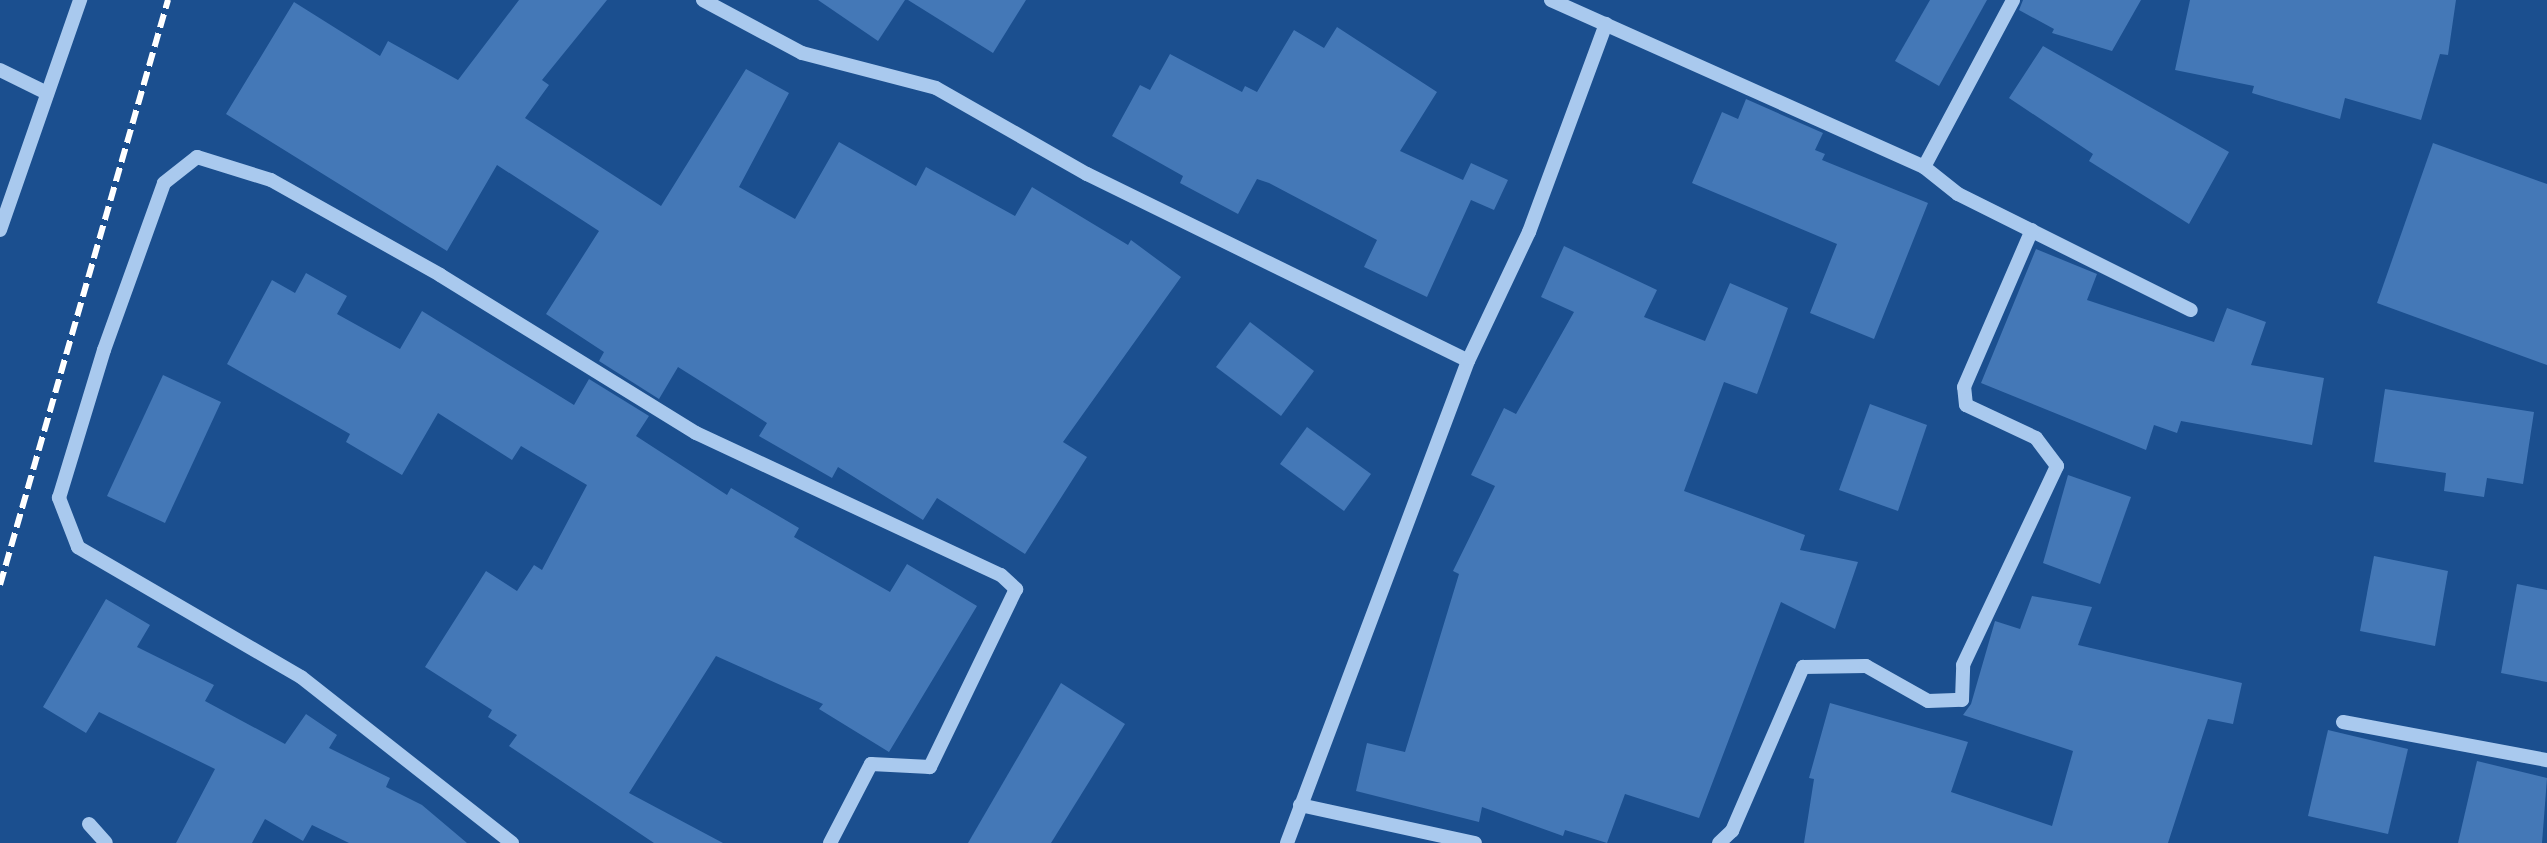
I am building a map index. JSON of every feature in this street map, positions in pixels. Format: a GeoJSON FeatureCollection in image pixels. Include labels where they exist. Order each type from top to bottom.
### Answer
{"type":"FeatureCollection","features":[{"type":"Feature","properties":{"kind":"street"},"geometry":{"type":"LineString","coordinates":[[0,230],[80,0]]}},
{"type":"Feature","properties":{"kind":"street"},"geometry":{"type":"LineString","coordinates":[[703,0],[802,53],[936,88],[1087,174],[1468,361]]}},
{"type":"Feature","properties":{"kind":"street"},"geometry":{"type":"LineString","coordinates":[[1551,0],[1924,167],[1958,194],[2191,310]]}},
{"type":"Feature","properties":{"kind":"street"},"geometry":{"type":"LineString","coordinates":[[1924,167],[2013,0]]}},
{"type":"Feature","properties":{"kind":"street"},"geometry":{"type":"LineString","coordinates":[[1287,843],[1468,361],[1529,232],[1606,24]]}},
{"type":"Feature","properties":{"kind":"street"},"geometry":{"type":"LineString","coordinates":[[0,70],[47,93]]}},
{"type":"Feature","properties":{"kind":"street"},"geometry":{"type":"LineString","coordinates":[[512,843],[301,677],[78,547],[59,498],[104,350],[164,183],[197,157],[271,180],[453,282],[696,433],[1001,575],[1016,589],[930,767],[871,764],[830,843]]}},
{"type":"Feature","properties":{"kind":"street"},"geometry":{"type":"LineString","coordinates":[[1719,843],[1732,831],[1803,667],[1866,666],[1928,701],[1962,700],[1963,665],[2057,466],[2036,438],[1966,405],[1964,387],[2032,230]]}},
{"type":"Feature","properties":{"kind":"street"},"geometry":{"type":"LineString","coordinates":[[2343,722],[2547,760]]}},
{"type":"Feature","properties":{"kind":"street"},"geometry":{"type":"LineString","coordinates":[[1300,805],[1475,843]]}},
{"type":"Feature","properties":{"kind":"street"},"geometry":{"type":"LineString","coordinates":[[89,824],[106,843]]}},
{"type":"Feature","properties":{"kind":"building"},"geometry":{"type":"Polygon","coordinates":[[[519,0],[607,0],[542,80],[549,85],[525,118],[661,206],[746,69],[789,93],[739,187],[795,219],[839,142],[916,186],[926,167],[1015,216],[1032,187],[1128,245],[1131,240],[1181,277],[1063,442],[1087,457],[1025,554],[937,498],[923,520],[838,467],[832,478],[759,436],[767,423],[678,367],[659,399],[599,361],[604,352],[546,314],[599,231],[497,165],[447,251],[226,114],[294,2],[380,56],[388,41],[458,80],[519,0]]]}},
{"type":"Feature","properties":{"kind":"building"},"geometry":{"type":"Polygon","coordinates":[[[818,0],[905,0],[878,41],[818,0]]]}},
{"type":"Feature","properties":{"kind":"building"},"geometry":{"type":"Polygon","coordinates":[[[908,0],[1026,0],[993,53],[908,0]]]}},
{"type":"Feature","properties":{"kind":"building"},"geometry":{"type":"Polygon","coordinates":[[[1930,0],[1987,0],[1939,86],[1895,61],[1930,0]]]}},
{"type":"Feature","properties":{"kind":"building"},"geometry":{"type":"Polygon","coordinates":[[[2023,0],[2141,0],[2112,51],[2052,33],[2054,29],[2019,10],[2023,0]]]}},
{"type":"Feature","properties":{"kind":"building"},"geometry":{"type":"Polygon","coordinates":[[[2190,0],[2456,0],[2448,55],[2440,54],[2421,120],[2345,98],[2340,119],[2252,93],[2254,86],[2175,70],[2190,0]]]}},
{"type":"Feature","properties":{"kind":"building"},"geometry":{"type":"Polygon","coordinates":[[[1337,27],[1437,92],[1400,151],[1463,180],[1471,163],[1508,180],[1494,210],[1471,200],[1427,297],[1364,267],[1377,240],[1269,183],[1257,179],[1238,214],[1180,183],[1183,176],[1112,136],[1140,85],[1150,90],[1170,54],[1242,92],[1245,86],[1257,92],[1294,30],[1324,48],[1337,27]]]}},
{"type":"Feature","properties":{"kind":"building"},"geometry":{"type":"Polygon","coordinates":[[[2043,46],[2229,152],[2189,224],[2089,161],[2093,154],[2009,98],[2043,46]]]}},
{"type":"Feature","properties":{"kind":"building"},"geometry":{"type":"Polygon","coordinates":[[[1746,99],[1823,133],[1815,150],[1825,154],[1822,160],[1928,203],[1874,339],[1810,313],[1837,244],[1692,183],[1722,112],[1738,119],[1746,99]]]}},
{"type":"Feature","properties":{"kind":"building"},"geometry":{"type":"Polygon","coordinates":[[[2433,143],[2547,184],[2547,365],[2377,303],[2433,143]]]}},
{"type":"Feature","properties":{"kind":"building"},"geometry":{"type":"Polygon","coordinates":[[[1564,246],[1657,290],[1644,317],[1705,341],[1730,283],[1788,308],[1757,394],[1724,382],[1684,491],[1805,535],[1800,550],[1858,562],[1835,629],[1781,602],[1699,818],[1625,794],[1607,843],[1565,830],[1563,836],[1482,807],[1479,822],[1356,791],[1367,743],[1405,752],[1459,574],[1453,571],[1495,486],[1471,475],[1504,408],[1516,414],[1574,312],[1541,297],[1564,246]]]}},
{"type":"Feature","properties":{"kind":"building"},"geometry":{"type":"Polygon","coordinates":[[[2036,249],[2097,274],[2087,300],[2214,342],[2227,308],[2266,322],[2251,365],[2324,378],[2312,445],[2181,421],[2177,433],[2154,425],[2146,450],[1981,383],[2036,249]]]}},
{"type":"Feature","properties":{"kind":"building"},"geometry":{"type":"Polygon","coordinates":[[[306,273],[347,296],[337,314],[400,349],[422,311],[574,405],[589,379],[649,416],[636,436],[727,495],[731,488],[799,528],[794,537],[890,592],[907,564],[977,606],[889,752],[819,709],[823,704],[716,656],[629,793],[723,843],[654,843],[509,746],[517,735],[488,717],[492,710],[425,667],[486,571],[517,591],[534,565],[542,570],[587,485],[521,446],[512,460],[438,413],[402,475],[346,442],[350,434],[227,364],[272,280],[295,293],[306,273]]]}},
{"type":"Feature","properties":{"kind":"building"},"geometry":{"type":"Polygon","coordinates":[[[1250,322],[1314,371],[1281,416],[1216,367],[1250,322]]]}},
{"type":"Feature","properties":{"kind":"building"},"geometry":{"type":"Polygon","coordinates":[[[163,375],[221,402],[165,523],[107,496],[163,375]]]}},
{"type":"Feature","properties":{"kind":"building"},"geometry":{"type":"Polygon","coordinates":[[[2385,389],[2534,412],[2523,484],[2487,478],[2484,497],[2444,491],[2446,473],[2374,462],[2385,389]]]}},
{"type":"Feature","properties":{"kind":"building"},"geometry":{"type":"Polygon","coordinates":[[[1870,404],[1927,425],[1898,511],[1839,490],[1870,404]]]}},
{"type":"Feature","properties":{"kind":"building"},"geometry":{"type":"Polygon","coordinates":[[[1307,427],[1371,474],[1344,511],[1280,464],[1307,427]]]}},
{"type":"Feature","properties":{"kind":"building"},"geometry":{"type":"Polygon","coordinates":[[[2068,475],[2131,497],[2100,584],[2043,563],[2068,475]]]}},
{"type":"Feature","properties":{"kind":"building"},"geometry":{"type":"Polygon","coordinates":[[[2374,556],[2448,571],[2435,646],[2360,631],[2374,556]]]}},
{"type":"Feature","properties":{"kind":"building"},"geometry":{"type":"Polygon","coordinates":[[[2517,584],[2547,590],[2547,682],[2501,673],[2517,584]]]}},
{"type":"Feature","properties":{"kind":"building"},"geometry":{"type":"Polygon","coordinates":[[[2032,596],[2092,607],[2078,645],[2242,683],[2233,724],[2208,719],[2168,843],[1804,843],[1814,779],[1809,778],[1830,703],[1968,742],[1951,792],[2052,826],[2073,751],[1963,715],[1971,704],[1995,621],[2020,629],[2032,596]]]}},
{"type":"Feature","properties":{"kind":"building"},"geometry":{"type":"Polygon","coordinates":[[[106,599],[150,625],[137,647],[214,685],[205,701],[285,744],[306,714],[337,735],[329,748],[390,778],[386,787],[422,805],[467,843],[349,843],[312,825],[303,841],[265,819],[252,843],[176,843],[215,769],[99,712],[86,733],[43,707],[106,599]]]}},
{"type":"Feature","properties":{"kind":"building"},"geometry":{"type":"Polygon","coordinates":[[[1061,683],[1125,724],[1051,843],[968,843],[1061,683]]]}},
{"type":"Feature","properties":{"kind":"building"},"geometry":{"type":"Polygon","coordinates":[[[2328,730],[2408,749],[2388,834],[2308,816],[2328,730]]]}},
{"type":"Feature","properties":{"kind":"building"},"geometry":{"type":"Polygon","coordinates":[[[2477,761],[2547,778],[2542,843],[2458,843],[2477,761]]]}},
{"type":"Feature","properties":{"kind":"railway"},"geometry":{"type":"LineString","coordinates":[[0,585],[168,0]]}}]}
